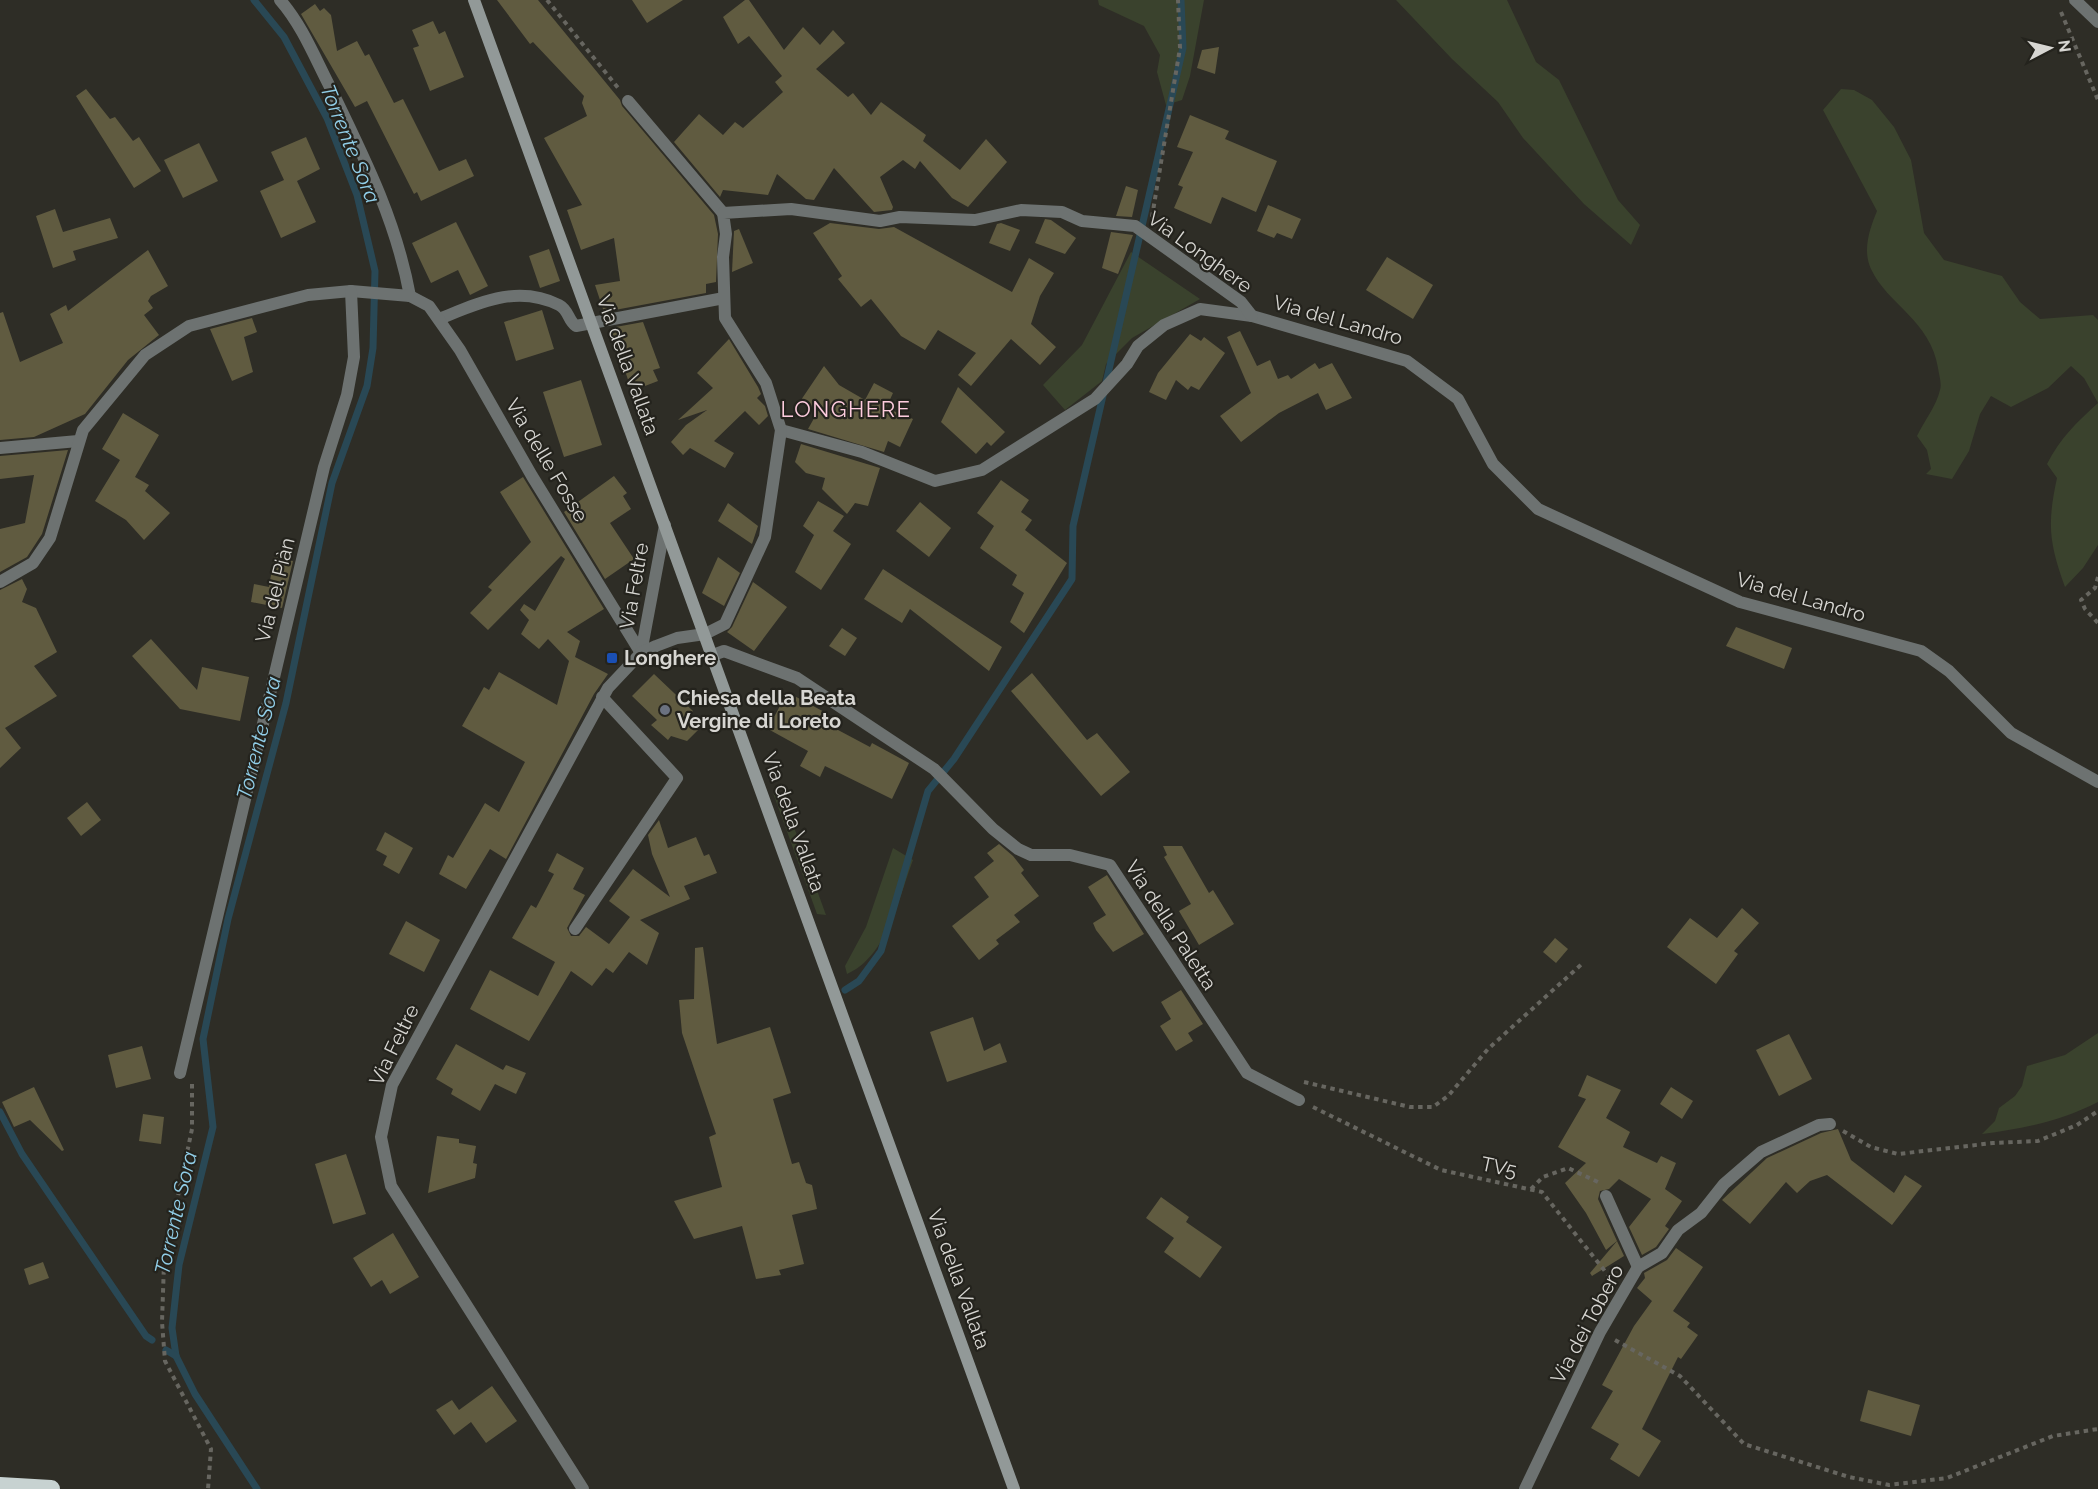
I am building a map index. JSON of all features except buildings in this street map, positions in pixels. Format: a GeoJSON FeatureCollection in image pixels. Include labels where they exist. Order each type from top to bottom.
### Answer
{"type":"FeatureCollection","features":[{"type":"Feature","properties":{"kind":"highway"},"geometry":{"type":"LineString","coordinates":[[0,1486],[51,1489]]}},
{"type":"Feature","properties":{"kind":"main road","name":"Via della Vallata"},"geometry":{"type":"LineString","coordinates":[[474,0],[1014,1489]]}},
{"type":"Feature","properties":{"kind":"street"},"geometry":{"type":"LineString","coordinates":[[0,582],[33,563],[50,538],[83,430],[145,355],[189,326],[309,294],[355,291],[410,296],[401,250],[380,192],[305,39],[280,0]]}},
{"type":"Feature","properties":{"kind":"street"},"geometry":{"type":"LineString","coordinates":[[2075,0],[2098,22]]}},
{"type":"Feature","properties":{"kind":"street"},"geometry":{"type":"LineString","coordinates":[[628,101],[723,213],[726,234],[723,257],[725,318],[766,382],[781,430],[765,537],[725,624],[705,634]]}},
{"type":"Feature","properties":{"kind":"street","name":"Via Longhere"},"geometry":{"type":"LineString","coordinates":[[723,213],[791,209],[880,221],[900,217],[975,220],[1021,210],[1062,212],[1082,221],[1135,226],[1241,303],[1252,316]]}},
{"type":"Feature","properties":{"kind":"street","name":"Via del Piàn"},"geometry":{"type":"LineString","coordinates":[[180,1073],[322,477],[351,375],[355,340],[355,291]]}},
{"type":"Feature","properties":{"kind":"street"},"geometry":{"type":"LineString","coordinates":[[439,319],[492,298],[510,295],[531,297],[559,305],[576,326],[724,298]]}},
{"type":"Feature","properties":{"kind":"street","name":"Via delle Fosse"},"geometry":{"type":"LineString","coordinates":[[410,296],[429,306],[439,319],[641,653]]}},
{"type":"Feature","properties":{"kind":"street","name":"Via del Landro"},"geometry":{"type":"LineString","coordinates":[[781,430],[862,452],[935,481],[982,470],[1095,399],[1126,364],[1138,346],[1164,324],[1200,309],[1252,316],[1407,361],[1458,399],[1493,464],[1538,509],[1740,602],[1921,651],[1949,672],[2010,733],[2098,782]]}},
{"type":"Feature","properties":{"kind":"street"},"geometry":{"type":"LineString","coordinates":[[0,448],[78,441]]}},
{"type":"Feature","properties":{"kind":"street","name":"Via Feltre"},"geometry":{"type":"LineString","coordinates":[[641,653],[665,525]]}},
{"type":"Feature","properties":{"kind":"street","name":"Via Feltre"},"geometry":{"type":"LineString","coordinates":[[583,1489],[391,1186],[381,1137],[392,1085],[602,697],[641,653],[677,638],[705,634]]}},
{"type":"Feature","properties":{"kind":"street","name":"Via della Paletta"},"geometry":{"type":"LineString","coordinates":[[712,655],[724,651],[797,678],[934,769],[993,830],[1018,849],[1031,855],[1070,855],[1110,865],[1247,1073],[1299,1100]]}},
{"type":"Feature","properties":{"kind":"street"},"geometry":{"type":"LineString","coordinates":[[575,929],[677,778],[602,697]]}},
{"type":"Feature","properties":{"kind":"street","name":"Via dei Tobero"},"geometry":{"type":"LineString","coordinates":[[1525,1489],[1600,1332],[1638,1267],[1662,1253],[1678,1230],[1701,1213],[1724,1184],[1761,1152],[1819,1125],[1830,1124]]}},
{"type":"Feature","properties":{"kind":"street"},"geometry":{"type":"LineString","coordinates":[[1606,1196],[1638,1267]]}},
{"type":"Feature","properties":{"kind":"path"},"geometry":{"type":"LineString","coordinates":[[547,0],[628,101]]}},
{"type":"Feature","properties":{"kind":"path"},"geometry":{"type":"LineString","coordinates":[[1157,241],[1151,224],[1180,48],[1178,0]]}},
{"type":"Feature","properties":{"kind":"path"},"geometry":{"type":"LineString","coordinates":[[2061,10],[2098,100]]}},
{"type":"Feature","properties":{"kind":"path"},"geometry":{"type":"LineString","coordinates":[[2098,577],[2095,588],[2081,600],[2085,609],[2098,623]]}},
{"type":"Feature","properties":{"kind":"path"},"geometry":{"type":"LineString","coordinates":[[1297,1080],[1410,1107],[1433,1107],[1448,1096],[1488,1049],[1584,962]]}},
{"type":"Feature","properties":{"kind":"path"},"geometry":{"type":"LineString","coordinates":[[180,1073],[192,1084],[192,1129],[164,1263],[163,1342],[165,1362],[211,1449],[208,1489]]}},
{"type":"Feature","properties":{"kind":"path","name":"TV5"},"geometry":{"type":"LineString","coordinates":[[1299,1100],[1441,1170],[1542,1192],[1613,1281],[1610,1292]]}},
{"type":"Feature","properties":{"kind":"path"},"geometry":{"type":"LineString","coordinates":[[1830,1124],[1871,1147],[1898,1154],[1993,1143],[2038,1141],[2077,1125],[2098,1111]]}},
{"type":"Feature","properties":{"kind":"path"},"geometry":{"type":"LineString","coordinates":[[1531,1189],[1543,1177],[1568,1168],[1586,1174],[1602,1184],[1606,1196]]}},
{"type":"Feature","properties":{"kind":"path"},"geometry":{"type":"LineString","coordinates":[[1600,1332],[1680,1376],[1744,1444],[1849,1477],[1889,1485],[1947,1478],[2053,1436],[2098,1429]]}},
{"type":"Feature","properties":{"kind":"green space"},"geometry":{"type":"Polygon","coordinates":[[[1098,0],[1204,0],[1190,76],[1182,100],[1166,105],[1157,72],[1160,55],[1144,26],[1099,5],[1098,0]]]}},
{"type":"Feature","properties":{"kind":"green space"},"geometry":{"type":"Polygon","coordinates":[[[1396,0],[1507,0],[1536,62],[1559,80],[1618,200],[1640,225],[1631,245],[1584,204],[1523,138],[1498,102],[1452,59],[1396,0]]]}},
{"type":"Feature","properties":{"kind":"green space"},"geometry":{"type":"Polygon","coordinates":[[[1841,89],[1854,90],[1872,100],[1894,127],[1911,160],[1924,233],[1944,260],[2002,276],[2020,302],[2040,319],[2093,315],[2098,320],[2098,403],[2084,378],[2071,366],[2048,388],[2011,407],[1991,396],[1980,414],[1969,451],[1952,479],[1926,474],[1931,469],[1927,450],[1917,436],[1938,396],[1941,385],[1938,368],[1927,338],[1918,325],[1887,293],[1868,262],[1868,239],[1877,211],[1823,110],[1841,89]]]}},
{"type":"Feature","properties":{"kind":"green space"},"geometry":{"type":"Polygon","coordinates":[[[1131,252],[1200,299],[1132,338],[1106,364],[1102,381],[1065,410],[1043,385],[1082,345],[1131,252]]]}},
{"type":"Feature","properties":{"kind":"green space"},"geometry":{"type":"Polygon","coordinates":[[[2098,403],[2098,545],[2083,568],[2065,587],[2051,533],[2057,478],[2047,464],[2070,431],[2098,403]]]}},
{"type":"Feature","properties":{"kind":"green space"},"geometry":{"type":"Polygon","coordinates":[[[773,793],[787,808],[826,915],[817,914],[773,793]]]}},
{"type":"Feature","properties":{"kind":"green space"},"geometry":{"type":"Polygon","coordinates":[[[893,848],[913,860],[897,908],[882,940],[872,954],[861,966],[847,974],[845,966],[866,927],[893,848]]]}},
{"type":"Feature","properties":{"kind":"green space"},"geometry":{"type":"Polygon","coordinates":[[[2098,1033],[2098,1102],[2042,1123],[1982,1134],[1995,1121],[1999,1108],[2015,1096],[2022,1086],[2027,1066],[2065,1055],[2098,1033]]]}},
{"type":"Feature","properties":{"kind":"waterway","name":"Torrente Sora"},"geometry":{"type":"LineString","coordinates":[[254,0],[284,37],[327,118],[357,195],[375,271],[373,348],[367,386],[332,483],[286,703],[228,919],[203,1039],[213,1127],[179,1265],[172,1328],[176,1356],[195,1394],[257,1489]]}},
{"type":"Feature","properties":{"kind":"waterway"},"geometry":{"type":"LineString","coordinates":[[845,990],[859,981],[881,951],[928,791],[954,759],[1072,579],[1073,526],[1183,48],[1181,0]]}},
{"type":"Feature","properties":{"kind":"waterway"},"geometry":{"type":"LineString","coordinates":[[0,1112],[22,1154],[146,1336],[152,1340]]}},
{"type":"Feature","properties":{"kind":"waterway"},"geometry":{"type":"LineString","coordinates":[[166,1350],[176,1356]]}},
{"type":"Feature","properties":{"kind":"place","name":"Longhere"},"geometry":{"type":"Point","coordinates":[612,658]}},
{"type":"Feature","properties":{"kind":"place","name":"Chiesa della Beata Vergine di Loreto"},"geometry":{"type":"Point","coordinates":[665,710]}},
{"type":"Feature","properties":{"kind":"district","name":"LONGHERE"},"geometry":{"type":"Point","coordinates":[846,409]}}]}
